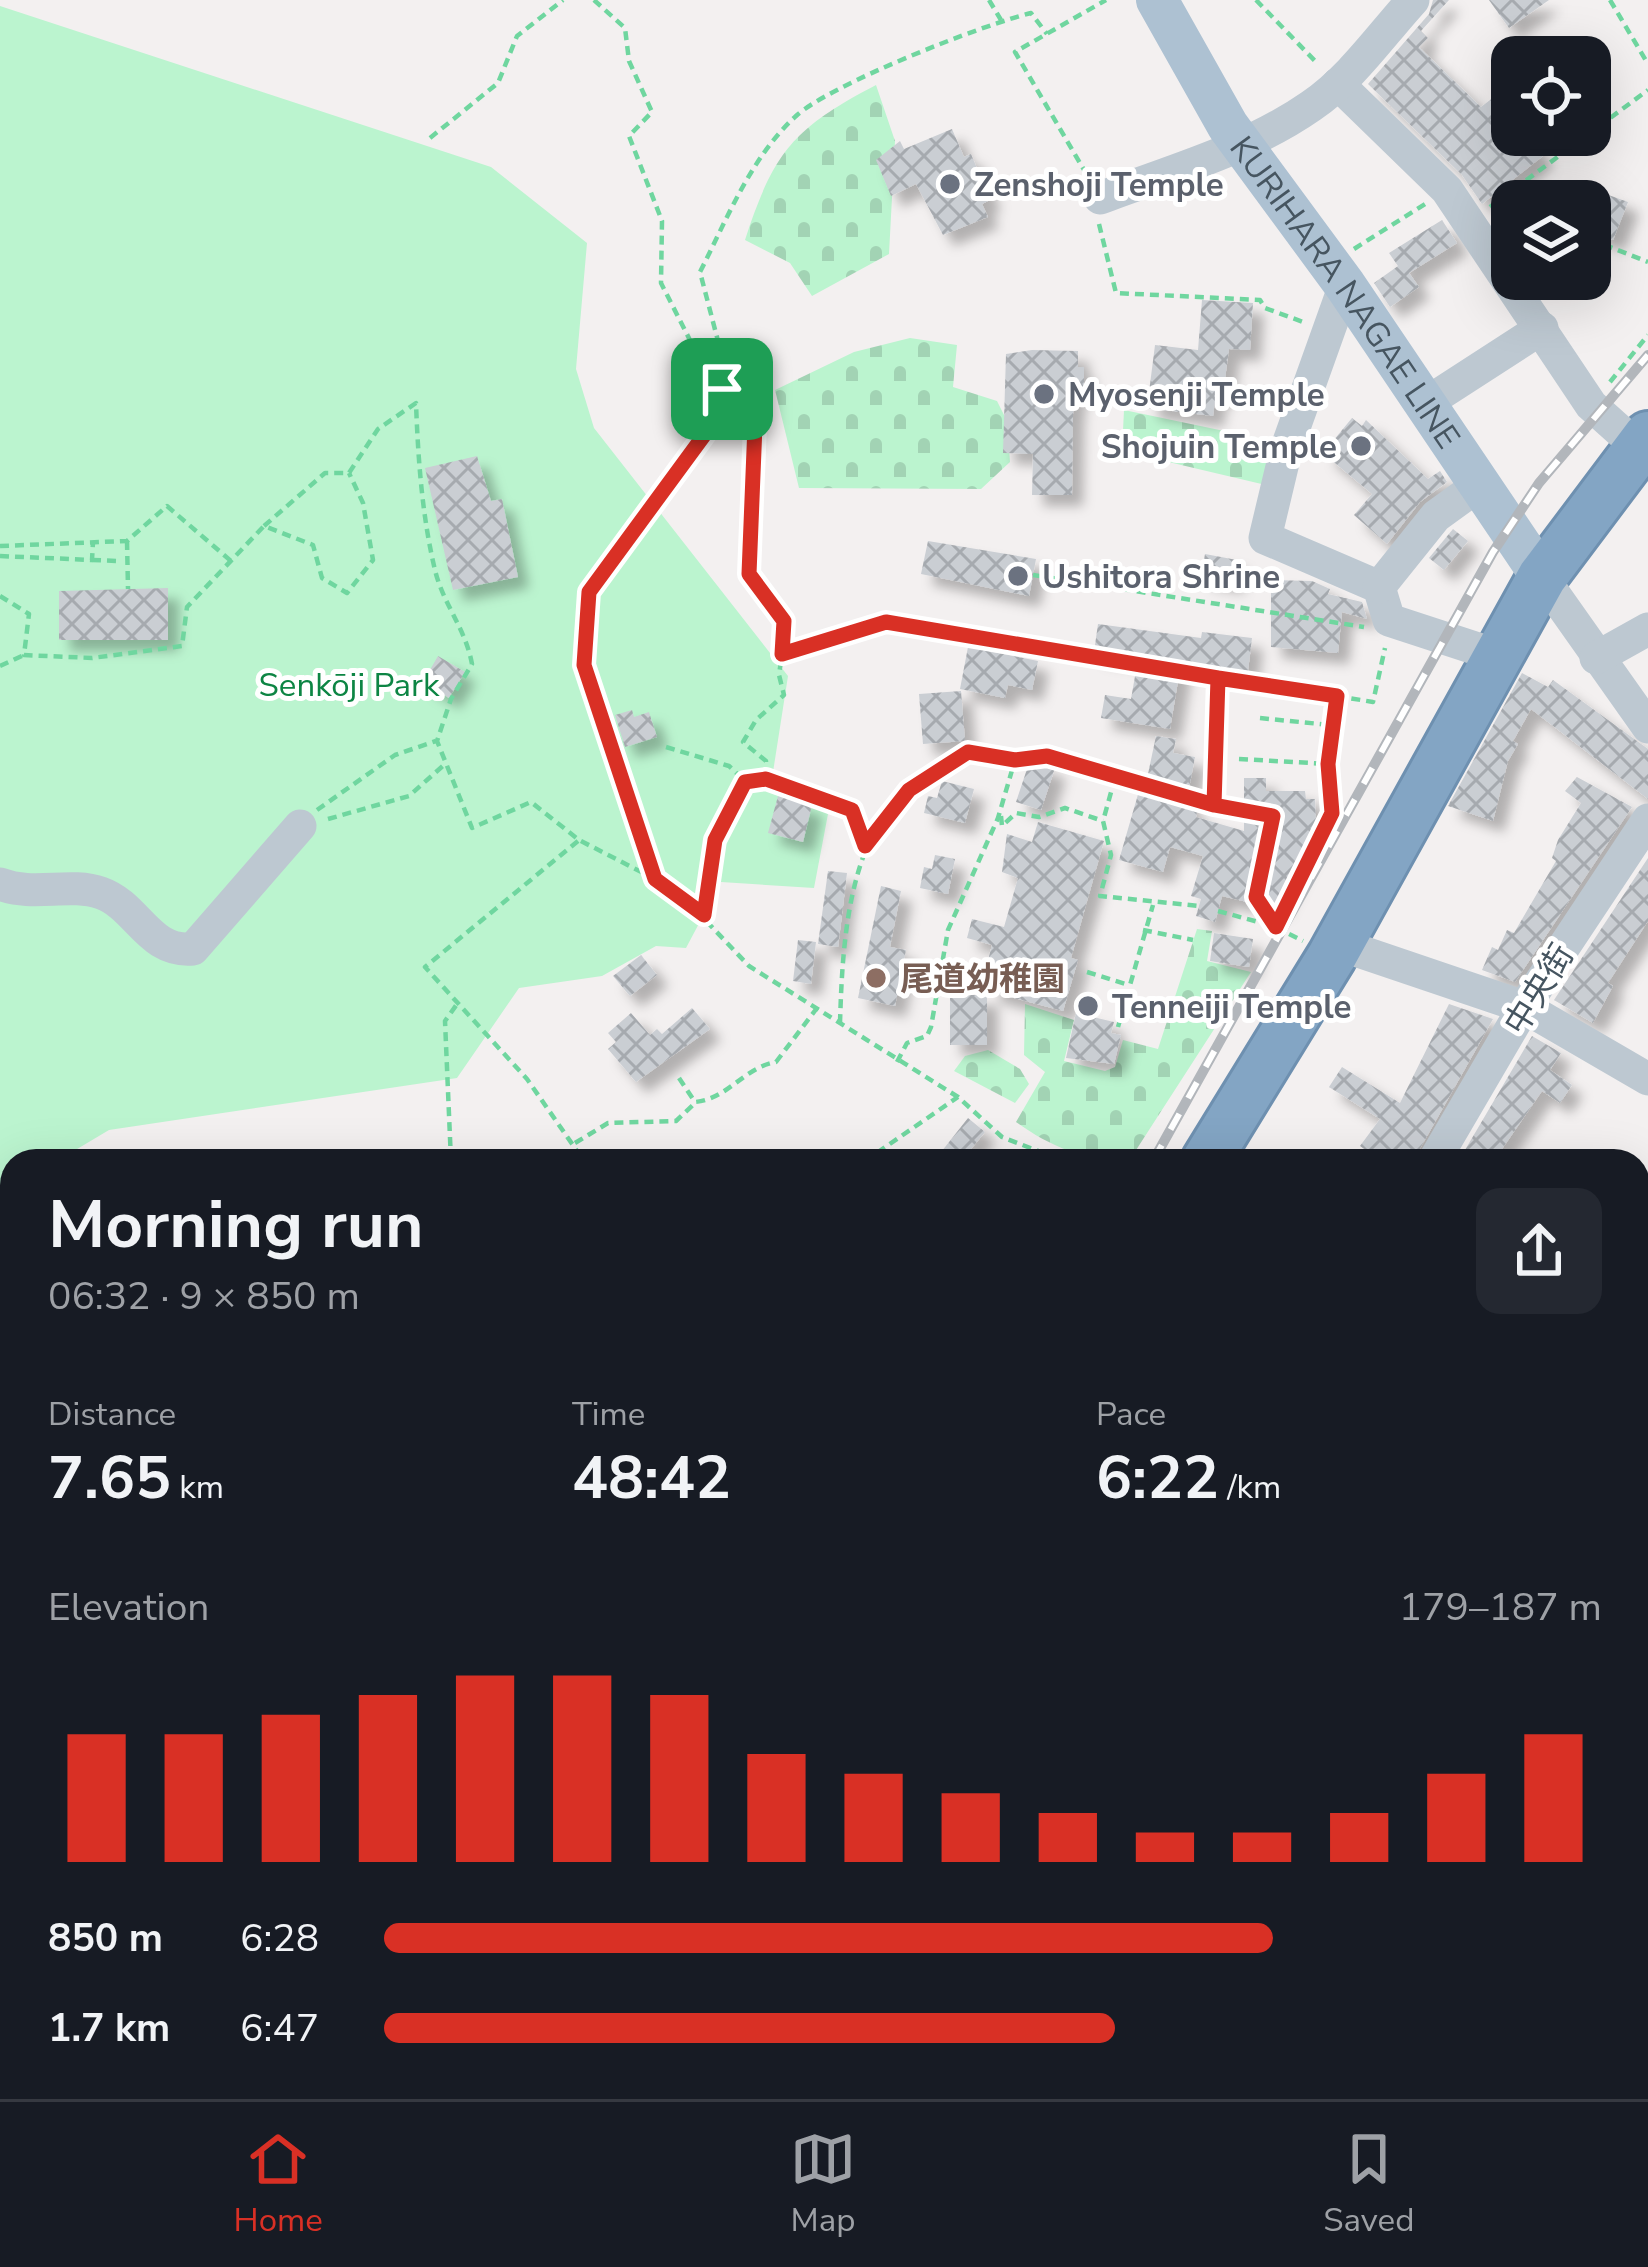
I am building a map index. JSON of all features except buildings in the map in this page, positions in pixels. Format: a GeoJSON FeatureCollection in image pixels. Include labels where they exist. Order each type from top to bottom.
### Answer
{"type":"FeatureCollection","features":[{"type":"Feature","properties":{"kind":"highway"},"geometry":{"type":"LineString","coordinates":[[1212,1149],[1322,944],[1542,577],[1640,460]]}},
{"type":"Feature","properties":{"kind":"main road","name":"KURIHARA NAGAE LINE"},"geometry":{"type":"LineString","coordinates":[[1157,0],[1244,144],[1542,577]]}},
{"type":"Feature","properties":{"kind":"street"},"geometry":{"type":"LineString","coordinates":[[1100,198],[1244,144],[1338,84],[1413,0]]}},
{"type":"Feature","properties":{"kind":"street"},"geometry":{"type":"LineString","coordinates":[[1338,84],[1447,190],[1592,405],[1640,460]]}},
{"type":"Feature","properties":{"kind":"street"},"geometry":{"type":"LineString","coordinates":[[1337,275],[1265,538],[1379,587]]}},
{"type":"Feature","properties":{"kind":"street"},"geometry":{"type":"LineString","coordinates":[[1423,405],[1542,328]]}},
{"type":"Feature","properties":{"kind":"street"},"geometry":{"type":"LineString","coordinates":[[1379,587],[1436,517],[1479,485]]}},
{"type":"Feature","properties":{"kind":"street"},"geometry":{"type":"LineString","coordinates":[[1542,577],[1648,727]]}},
{"type":"Feature","properties":{"kind":"street"},"geometry":{"type":"LineString","coordinates":[[1379,587],[1389,625],[1496,655]]}},
{"type":"Feature","properties":{"kind":"street"},"geometry":{"type":"LineString","coordinates":[[1596,658],[1648,629]]}},
{"type":"Feature","properties":{"kind":"street","name":"中央街"},"geometry":{"type":"LineString","coordinates":[[1441,1149],[1523,1007],[1648,820]]}},
{"type":"Feature","properties":{"kind":"street"},"geometry":{"type":"LineString","coordinates":[[0,884],[30,894],[100,892],[118,902],[145,932],[176,951],[193,949],[300,826]]}},
{"type":"Feature","properties":{"kind":"street"},"geometry":{"type":"LineString","coordinates":[[1322,944],[1523,1007],[1648,1079]]}},
{"type":"Feature","properties":{"kind":"path"},"geometry":{"type":"LineString","coordinates":[[430,138],[498,83],[517,35],[562,0]]}},
{"type":"Feature","properties":{"kind":"path"},"geometry":{"type":"LineString","coordinates":[[594,0],[625,28],[629,61],[652,112],[629,136],[662,221],[661,284],[695,352],[724,371]]}},
{"type":"Feature","properties":{"kind":"path"},"geometry":{"type":"LineString","coordinates":[[989,0],[1001,20]]}},
{"type":"Feature","properties":{"kind":"path"},"geometry":{"type":"LineString","coordinates":[[1256,0],[1338,84]]}},
{"type":"Feature","properties":{"kind":"path"},"geometry":{"type":"LineString","coordinates":[[1610,0],[1648,64]]}},
{"type":"Feature","properties":{"kind":"path"},"geometry":{"type":"LineString","coordinates":[[655,879],[584,665],[589,592],[705,434],[722,389],[724,371],[700,272],[752,171],[797,116],[832,93],[1001,20],[1031,13],[1047,34]]}},
{"type":"Feature","properties":{"kind":"path"},"geometry":{"type":"LineString","coordinates":[[1471,221],[1648,90]]}},
{"type":"Feature","properties":{"kind":"path"},"geometry":{"type":"LineString","coordinates":[[1337,275],[1447,190]]}},
{"type":"Feature","properties":{"kind":"path"},"geometry":{"type":"LineString","coordinates":[[1611,247],[1648,262]]}},
{"type":"Feature","properties":{"kind":"path"},"geometry":{"type":"LineString","coordinates":[[1592,405],[1648,335]]}},
{"type":"Feature","properties":{"kind":"path"},"geometry":{"type":"LineString","coordinates":[[722,389],[755,425],[749,574],[784,621],[778,675],[784,694],[756,720],[743,742],[766,761],[766,779]]}},
{"type":"Feature","properties":{"kind":"path"},"geometry":{"type":"LineString","coordinates":[[349,473],[378,428],[416,403],[418,466],[435,570],[466,630],[472,664],[451,699],[437,741],[472,828],[531,802],[579,841],[655,879],[704,915],[749,966],[958,1097],[1002,1137],[1033,1149]]}},
{"type":"Feature","properties":{"kind":"path"},"geometry":{"type":"LineString","coordinates":[[0,666],[24,655],[92,658],[182,646],[187,607],[264,526],[325,473],[349,473]]}},
{"type":"Feature","properties":{"kind":"path"},"geometry":{"type":"LineString","coordinates":[[264,526],[313,545],[322,578],[347,593],[373,560],[363,503],[349,473]]}},
{"type":"Feature","properties":{"kind":"path"},"geometry":{"type":"LineString","coordinates":[[0,556],[89,551],[127,541],[167,506],[231,561]]}},
{"type":"Feature","properties":{"kind":"path"},"geometry":{"type":"LineString","coordinates":[[127,541],[128,589]]}},
{"type":"Feature","properties":{"kind":"path"},"geometry":{"type":"LineString","coordinates":[[0,545],[89,551],[117,561]]}},
{"type":"Feature","properties":{"kind":"path"},"geometry":{"type":"LineString","coordinates":[[782,654],[886,622],[1373,702],[1389,625],[1033,575]]}},
{"type":"Feature","properties":{"kind":"path"},"geometry":{"type":"LineString","coordinates":[[0,596],[29,614],[24,655]]}},
{"type":"Feature","properties":{"kind":"path"},"geometry":{"type":"LineString","coordinates":[[1214,805],[1218,678]]}},
{"type":"Feature","properties":{"kind":"path"},"geometry":{"type":"LineString","coordinates":[[1275,927],[1332,813],[1328,764],[1337,696]]}},
{"type":"Feature","properties":{"kind":"path"},"geometry":{"type":"LineString","coordinates":[[1260,718],[1330,725]]}},
{"type":"Feature","properties":{"kind":"path"},"geometry":{"type":"LineString","coordinates":[[300,826],[334,795],[395,755],[437,741]]}},
{"type":"Feature","properties":{"kind":"path"},"geometry":{"type":"LineString","coordinates":[[666,747],[729,766],[745,782]]}},
{"type":"Feature","properties":{"kind":"path"},"geometry":{"type":"LineString","coordinates":[[840,1023],[849,898],[865,846],[909,790],[958,755],[980,752],[1015,760],[1040,755],[1214,805],[1273,816],[1256,897],[1275,927]]}},
{"type":"Feature","properties":{"kind":"path"},"geometry":{"type":"LineString","coordinates":[[1239,759],[1328,764]]}},
{"type":"Feature","properties":{"kind":"path"},"geometry":{"type":"LineString","coordinates":[[897,1062],[908,1043],[919,1041],[932,1027],[948,929],[1000,809],[1015,760]]}},
{"type":"Feature","properties":{"kind":"path"},"geometry":{"type":"LineString","coordinates":[[300,826],[410,796],[445,764]]}},
{"type":"Feature","properties":{"kind":"path"},"geometry":{"type":"LineString","coordinates":[[1115,776],[1103,821],[1112,855],[1100,896],[1153,905],[1199,906]]}},
{"type":"Feature","properties":{"kind":"path"},"geometry":{"type":"LineString","coordinates":[[745,782],[766,779],[852,810],[865,846]]}},
{"type":"Feature","properties":{"kind":"path"},"geometry":{"type":"LineString","coordinates":[[704,915],[715,840],[745,782]]}},
{"type":"Feature","properties":{"kind":"path"},"geometry":{"type":"LineString","coordinates":[[1000,809],[1003,826],[1016,813],[1040,817],[1065,808],[1103,821]]}},
{"type":"Feature","properties":{"kind":"path"},"geometry":{"type":"LineString","coordinates":[[578,1149],[527,1079],[425,967],[579,841]]}},
{"type":"Feature","properties":{"kind":"path"},"geometry":{"type":"LineString","coordinates":[[1118,1027],[1153,905]]}},
{"type":"Feature","properties":{"kind":"path"},"geometry":{"type":"LineString","coordinates":[[1218,911],[1322,944]]}},
{"type":"Feature","properties":{"kind":"path"},"geometry":{"type":"LineString","coordinates":[[1143,930],[1193,940]]}},
{"type":"Feature","properties":{"kind":"path"},"geometry":{"type":"LineString","coordinates":[[1087,972],[1129,985]]}},
{"type":"Feature","properties":{"kind":"path"},"geometry":{"type":"LineString","coordinates":[[450,1149],[445,1021],[458,1004]]}},
{"type":"Feature","properties":{"kind":"path"},"geometry":{"type":"LineString","coordinates":[[574,1142],[608,1123],[676,1121],[695,1102],[713,1101],[753,1066],[776,1062],[817,1008]]}},
{"type":"Feature","properties":{"kind":"path"},"geometry":{"type":"LineString","coordinates":[[679,1078],[695,1102]]}},
{"type":"Feature","properties":{"kind":"path"},"geometry":{"type":"LineString","coordinates":[[882,1149],[958,1097]]}},
{"type":"Feature","properties":{"kind":"green space","name":"Senkōji Park"},"geometry":{"type":"Polygon","coordinates":[[[0,6],[491,167],[587,243],[576,369],[594,428],[788,676],[773,772],[828,814],[814,888],[721,882],[686,948],[656,946],[602,976],[519,988],[457,1078],[109,1130],[77,1149],[0,1149],[0,6]]]}},
{"type":"Feature","properties":{"kind":"green space"},"geometry":{"type":"Polygon","coordinates":[[[876,85],[895,141],[889,254],[812,296],[790,263],[745,240],[766,184],[791,145],[825,115],[876,85]]]}},
{"type":"Feature","properties":{"kind":"green space"},"geometry":{"type":"Polygon","coordinates":[[[910,338],[957,345],[953,387],[997,401],[1007,421],[1010,462],[981,489],[799,488],[775,390],[854,352],[910,338]]]}},
{"type":"Feature","properties":{"kind":"green space"},"geometry":{"type":"Polygon","coordinates":[[[1124,410],[1282,443],[1270,486],[1122,451],[1124,410]]]}},
{"type":"Feature","properties":{"kind":"green space"},"geometry":{"type":"Polygon","coordinates":[[[1197,929],[1212,931],[1207,961],[1251,972],[1137,1149],[1064,1149],[1016,1122],[1045,1072],[1024,1055],[1025,1004],[1074,1020],[1064,1061],[1105,1071],[1115,1067],[1123,1040],[1158,1049],[1197,929]]]}},
{"type":"Feature","properties":{"kind":"green space"},"geometry":{"type":"Polygon","coordinates":[[[988,1050],[1020,1069],[1029,1084],[1015,1103],[954,1071],[965,1056],[988,1050]]]}},
{"type":"Feature","properties":{"kind":"railway"},"geometry":{"type":"LineString","coordinates":[[1160,1149],[1493,552],[1539,483],[1648,355]]}},
{"type":"Feature","properties":{"kind":"place","name":"Zenshoji Temple"},"geometry":{"type":"Point","coordinates":[950,184]}},
{"type":"Feature","properties":{"kind":"place","name":"Myosenji Temple"},"geometry":{"type":"Point","coordinates":[1044,394]}},
{"type":"Feature","properties":{"kind":"place","name":"Shojuin Temple"},"geometry":{"type":"Point","coordinates":[1361,446]}},
{"type":"Feature","properties":{"kind":"place","name":"Ushitora Shrine"},"geometry":{"type":"Point","coordinates":[1018,576]}},
{"type":"Feature","properties":{"kind":"place","name":"尾道幼稚園"},"geometry":{"type":"Point","coordinates":[876,978]}},
{"type":"Feature","properties":{"kind":"place","name":"Tenneiji Temple"},"geometry":{"type":"Point","coordinates":[1088,1006]}},
{"type":"Feature","properties":{"kind":"route"},"geometry":{"type":"LineString","coordinates":[[722,389],[705,434],[589,592],[584,665],[655,879],[704,915],[715,840],[745,782],[766,779],[852,810],[865,846],[909,790],[968,752],[1015,760],[1047,756],[1214,805],[1218,678],[1337,696],[1328,764],[1333,765],[1332,813],[1276,927],[1256,897],[1273,816],[1214,805],[1218,678],[886,622],[782,654],[784,621],[749,574],[749,472],[755,425],[748,412],[722,389]]}}]}
